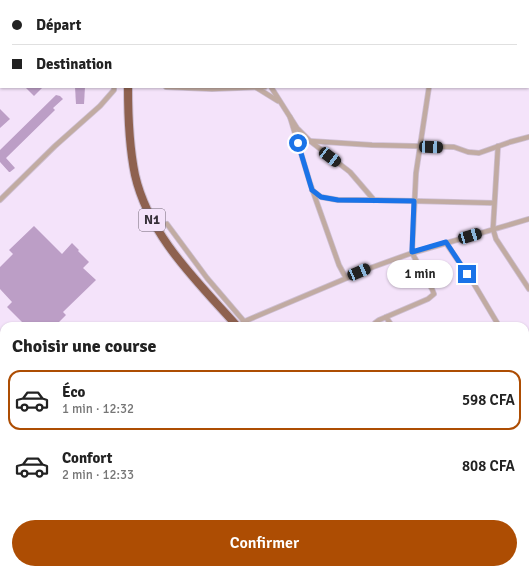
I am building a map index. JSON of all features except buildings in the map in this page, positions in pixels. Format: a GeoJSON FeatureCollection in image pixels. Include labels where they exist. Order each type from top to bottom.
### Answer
{"type":"FeatureCollection","features":[{"type":"Feature","properties":{"kind":"highway","name":"N1"},"geometry":{"type":"LineString","coordinates":[[128,88],[131,149],[136,177],[146,206],[157,230],[174,254],[238,322]]}},
{"type":"Feature","properties":{"kind":"street"},"geometry":{"type":"LineString","coordinates":[[0,200],[44,156],[100,106],[114,90],[114,88]]}},
{"type":"Feature","properties":{"kind":"street"},"geometry":{"type":"LineString","coordinates":[[189,88],[234,88]]}},
{"type":"Feature","properties":{"kind":"street"},"geometry":{"type":"LineString","coordinates":[[258,88],[268,93],[281,103]]}},
{"type":"Feature","properties":{"kind":"street"},"geometry":{"type":"LineString","coordinates":[[272,88],[297,128],[310,141],[350,172],[374,200]]}},
{"type":"Feature","properties":{"kind":"street"},"geometry":{"type":"LineString","coordinates":[[377,322],[428,299],[434,294],[412,252],[416,173],[425,102],[429,88]]}},
{"type":"Feature","properties":{"kind":"street"},"geometry":{"type":"LineString","coordinates":[[290,117],[312,190],[339,265],[346,278]]}},
{"type":"Feature","properties":{"kind":"street"},"geometry":{"type":"LineString","coordinates":[[310,141],[372,145],[454,147],[468,152],[479,153],[529,137]]}},
{"type":"Feature","properties":{"kind":"street"},"geometry":{"type":"LineString","coordinates":[[498,146],[493,229],[496,239],[529,289]]}},
{"type":"Feature","properties":{"kind":"street"},"geometry":{"type":"LineString","coordinates":[[312,190],[321,197],[338,200],[494,203]]}},
{"type":"Feature","properties":{"kind":"street"},"geometry":{"type":"LineString","coordinates":[[245,322],[346,278],[412,252],[529,219]]}},
{"type":"Feature","properties":{"kind":"street"},"geometry":{"type":"LineString","coordinates":[[167,224],[239,322]]}},
{"type":"Feature","properties":{"kind":"street"},"geometry":{"type":"LineString","coordinates":[[446,242],[474,284],[497,322]]}},
{"type":"Feature","properties":{"kind":"street"},"geometry":{"type":"LineString","coordinates":[[386,317],[389,322]]}},
{"type":"Feature","properties":{"kind":"route"},"geometry":{"type":"LineString","coordinates":[[298,143],[312,190],[321,197],[338,200],[414,201],[412,252],[446,242],[467,274]]}}]}
